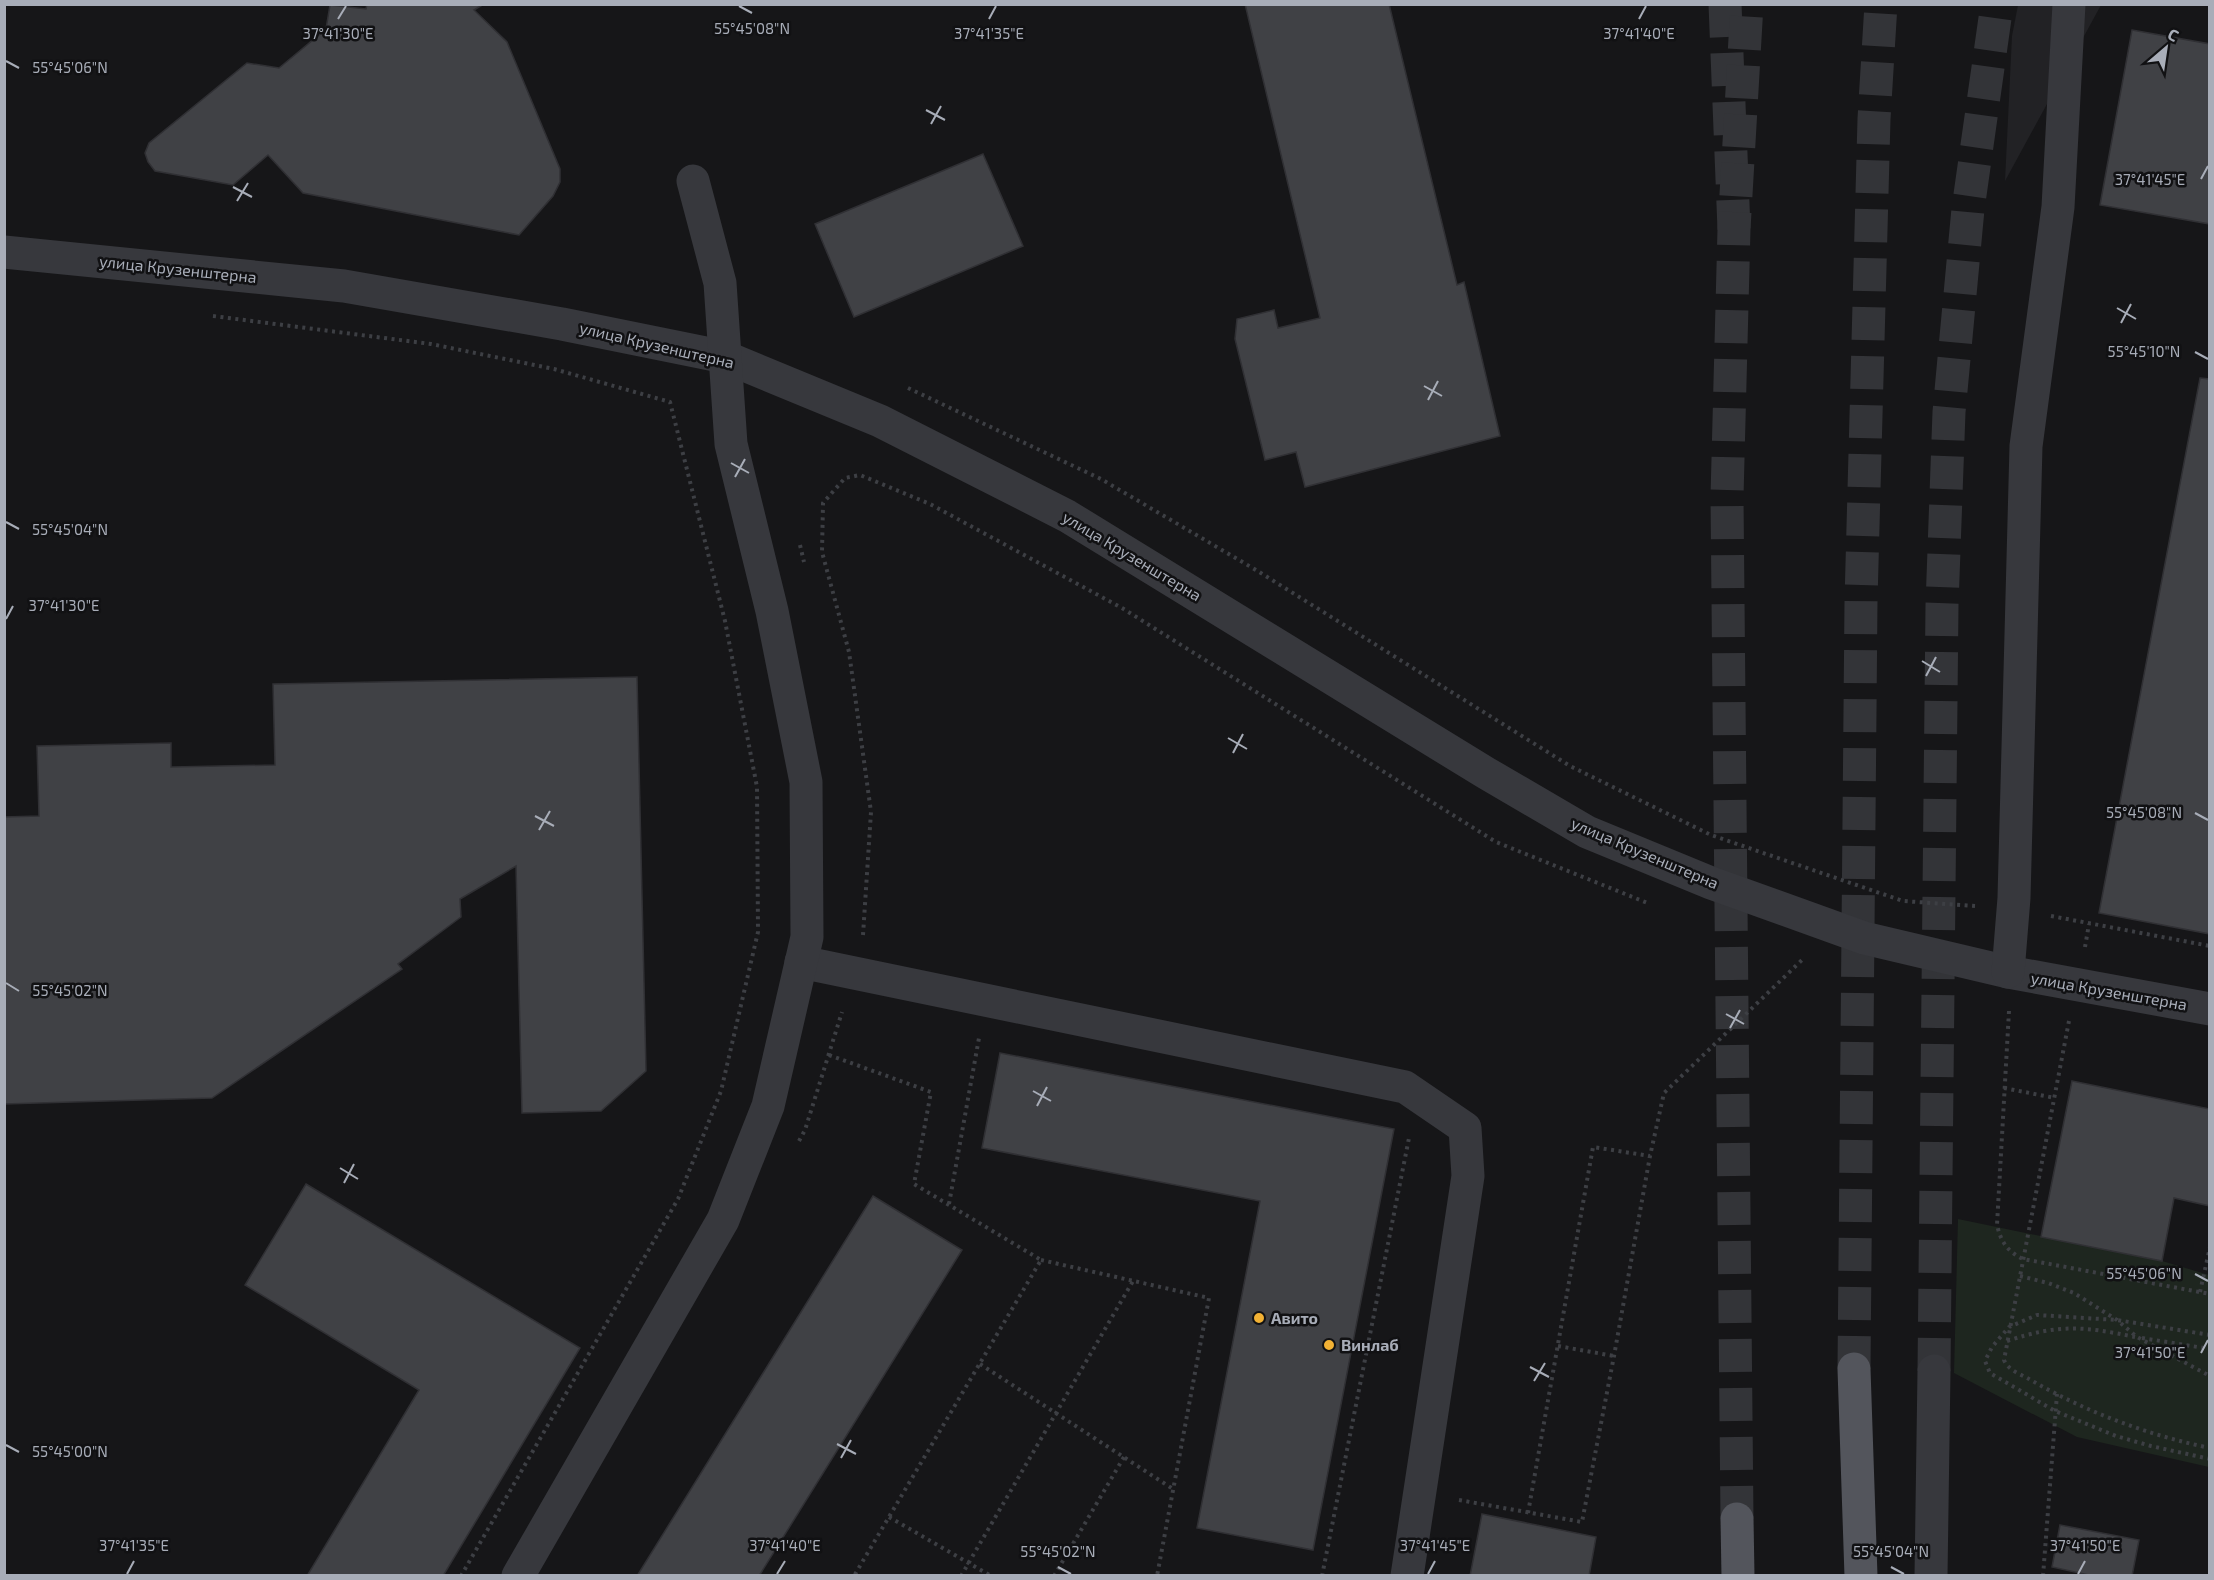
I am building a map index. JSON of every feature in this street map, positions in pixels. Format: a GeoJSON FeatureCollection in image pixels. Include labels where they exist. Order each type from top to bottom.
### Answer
{"type":"FeatureCollection","features":[{"type":"Feature","properties":{"kind":"main road"},"geometry":{"type":"LineString","coordinates":[[1854,1369],[1861,1575]]}},
{"type":"Feature","properties":{"kind":"main road"},"geometry":{"type":"LineString","coordinates":[[1737,1519],[1738,1575]]}},
{"type":"Feature","properties":{"kind":"street"},"geometry":{"type":"LineString","coordinates":[[2008,972],[2014,909],[2026,446],[2058,207],[2069,4]]}},
{"type":"Feature","properties":{"kind":"street"},"geometry":{"type":"LineString","coordinates":[[518,1575],[723,1220],[768,1106],[807,937],[806,782],[772,611],[731,444],[720,283],[693,181]]}},
{"type":"Feature","properties":{"kind":"street","name":"улица Крузенштерна"},"geometry":{"type":"LineString","coordinates":[[4,252],[344,286],[562,324],[725,357],[880,421],[1067,516],[1486,773],[1587,832],[1711,883],[1864,938],[2008,972],[2210,1009]]}},
{"type":"Feature","properties":{"kind":"street"},"geometry":{"type":"LineString","coordinates":[[801,962],[1405,1087],[1465,1128],[1468,1176],[1407,1575]]}},
{"type":"Feature","properties":{"kind":"street"},"geometry":{"type":"LineString","coordinates":[[1931,1575],[1934,1371]]}},
{"type":"Feature","properties":{"kind":"path"},"geometry":{"type":"LineString","coordinates":[[206,315],[431,344],[554,369],[670,402],[725,621],[757,787],[758,932],[721,1092],[678,1199],[461,1575]]}},
{"type":"Feature","properties":{"kind":"path"},"geometry":{"type":"LineString","coordinates":[[905,386],[1101,479],[1256,570],[1570,766],[1711,835],[1903,901],[2014,909],[2210,946]]}},
{"type":"Feature","properties":{"kind":"path"},"geometry":{"type":"LineString","coordinates":[[2089,924],[2009,1327],[2004,1354],[2006,1364],[2056,1394],[2128,1425],[2188,1444],[2210,1448]]}},
{"type":"Feature","properties":{"kind":"path"},"geometry":{"type":"LineString","coordinates":[[1419,1492],[1581,1522],[1664,1093],[1804,958]]}},
{"type":"Feature","properties":{"kind":"path"},"geometry":{"type":"LineString","coordinates":[[2008,972],[2009,1006],[1997,1225],[2000,1239],[2014,1255],[2023,1259],[2210,1294]]}},
{"type":"Feature","properties":{"kind":"path"},"geometry":{"type":"LineString","coordinates":[[949,1204],[979,1037],[991,1039]]}},
{"type":"Feature","properties":{"kind":"path"},"geometry":{"type":"LineString","coordinates":[[828,1054],[931,1092],[914,1184],[1041,1260],[1209,1298],[1157,1575]]}},
{"type":"Feature","properties":{"kind":"path"},"geometry":{"type":"LineString","coordinates":[[2004,1088],[2055,1098]]}},
{"type":"Feature","properties":{"kind":"path"},"geometry":{"type":"LineString","coordinates":[[1322,1575],[1411,1130]]}},
{"type":"Feature","properties":{"kind":"path"},"geometry":{"type":"LineString","coordinates":[[1528,1513],[1593,1147],[1650,1156]]}},
{"type":"Feature","properties":{"kind":"path"},"geometry":{"type":"LineString","coordinates":[[2200,1292],[2210,1247]]}},
{"type":"Feature","properties":{"kind":"path"},"geometry":{"type":"LineString","coordinates":[[855,1575],[1041,1260]]}},
{"type":"Feature","properties":{"kind":"path"},"geometry":{"type":"LineString","coordinates":[[2020,1275],[2074,1293],[2117,1320],[2137,1337],[2210,1376]]}},
{"type":"Feature","properties":{"kind":"path"},"geometry":{"type":"LineString","coordinates":[[961,1575],[1133,1281]]}},
{"type":"Feature","properties":{"kind":"path"},"geometry":{"type":"LineString","coordinates":[[2210,1335],[2117,1320],[2037,1315],[2009,1327],[1992,1347],[1984,1361],[1990,1374],[2055,1411],[2116,1436],[2210,1459]]}},
{"type":"Feature","properties":{"kind":"path"},"geometry":{"type":"LineString","coordinates":[[2007,1341],[2034,1332],[2063,1328],[2094,1328],[2210,1349]]}},
{"type":"Feature","properties":{"kind":"path"},"geometry":{"type":"LineString","coordinates":[[1558,1346],[1614,1356]]}},
{"type":"Feature","properties":{"kind":"path"},"geometry":{"type":"LineString","coordinates":[[980,1364],[1173,1489]]}},
{"type":"Feature","properties":{"kind":"path"},"geometry":{"type":"LineString","coordinates":[[2043,1575],[2056,1394]]}},
{"type":"Feature","properties":{"kind":"path"},"geometry":{"type":"LineString","coordinates":[[1054,1575],[1124,1457]]}},
{"type":"Feature","properties":{"kind":"path"},"geometry":{"type":"LineString","coordinates":[[889,1517],[991,1575]]}},
{"type":"Feature","properties":{"kind":"shaded area"},"geometry":{"type":"Polygon","coordinates":[[[2018,5],[2101,5],[2005,181],[2012,36],[2018,5]]]}},
{"type":"Feature","properties":{"kind":"shaded area"},"geometry":{"type":"Polygon","coordinates":[[[1958,1219],[2162,1261],[2209,1275],[2209,1467],[2077,1437],[1954,1373],[1958,1219]]]}},
{"type":"Feature","properties":{"kind":"building"},"geometry":{"type":"Polygon","coordinates":[[[367,4],[484,4],[474,10],[507,42],[560,169],[560,182],[553,196],[519,235],[303,193],[268,155],[233,185],[155,171],[148,162],[145,153],[149,143],[247,63],[279,68],[326,29],[330,5],[366,9],[367,4]]]}},
{"type":"Feature","properties":{"kind":"building"},"geometry":{"type":"Polygon","coordinates":[[[1245,4],[1389,4],[1457,285],[1464,282],[1500,436],[1305,487],[1296,452],[1265,460],[1235,339],[1237,319],[1274,310],[1278,328],[1320,318],[1245,4]]]}},
{"type":"Feature","properties":{"kind":"building"},"geometry":{"type":"Polygon","coordinates":[[[2132,30],[2210,44],[2210,224],[2100,205],[2132,30]]]}},
{"type":"Feature","properties":{"kind":"building"},"geometry":{"type":"Polygon","coordinates":[[[983,154],[1023,246],[854,317],[815,224],[983,154]]]}},
{"type":"Feature","properties":{"kind":"building"},"geometry":{"type":"Polygon","coordinates":[[[2200,378],[2210,379],[2210,934],[2099,913],[2200,378]]]}},
{"type":"Feature","properties":{"kind":"building"},"geometry":{"type":"Polygon","coordinates":[[[637,677],[646,1071],[601,1111],[522,1113],[516,866],[460,899],[461,917],[398,964],[402,969],[212,1098],[4,1104],[4,817],[39,816],[37,746],[171,743],[171,767],[275,765],[273,684],[637,677]]]}},
{"type":"Feature","properties":{"kind":"building"},"geometry":{"type":"Polygon","coordinates":[[[1000,1053],[1394,1129],[1313,1550],[1197,1528],[1260,1201],[982,1148],[1000,1053]]]}},
{"type":"Feature","properties":{"kind":"building"},"geometry":{"type":"Polygon","coordinates":[[[2072,1081],[2210,1109],[2210,1206],[2174,1198],[2162,1261],[2041,1237],[2072,1081]]]}},
{"type":"Feature","properties":{"kind":"building"},"geometry":{"type":"Polygon","coordinates":[[[306,1184],[580,1348],[443,1576],[307,1576],[419,1390],[245,1285],[306,1184]]]}},
{"type":"Feature","properties":{"kind":"building"},"geometry":{"type":"Polygon","coordinates":[[[873,1196],[962,1250],[759,1576],[637,1576],[873,1196]]]}},
{"type":"Feature","properties":{"kind":"building"},"geometry":{"type":"Polygon","coordinates":[[[1482,1514],[1596,1537],[1589,1576],[1470,1576],[1482,1514]]]}},
{"type":"Feature","properties":{"kind":"building"},"geometry":{"type":"Polygon","coordinates":[[[2060,1525],[2139,1540],[2132,1576],[2093,1576],[2052,1567],[2060,1525]]]}},
{"type":"Feature","properties":{"kind":"tunnel"},"geometry":{"type":"LineString","coordinates":[[1725,4],[1734,229]]}},
{"type":"Feature","properties":{"kind":"tunnel"},"geometry":{"type":"LineString","coordinates":[[1737,1519],[1727,497],[1734,229],[1747,4]]}},
{"type":"Feature","properties":{"kind":"tunnel"},"geometry":{"type":"LineString","coordinates":[[1854,1369],[1861,601],[1874,119],[1881,4]]}},
{"type":"Feature","properties":{"kind":"tunnel"},"geometry":{"type":"LineString","coordinates":[[1934,1371],[1942,605],[1949,412],[1968,209],[1997,4]]}},
{"type":"Feature","properties":{"kind":"place","name":"Авито"},"geometry":{"type":"Point","coordinates":[1259,1318]}},
{"type":"Feature","properties":{"kind":"place","name":"Винлаб"},"geometry":{"type":"Point","coordinates":[1329,1345]}}]}
